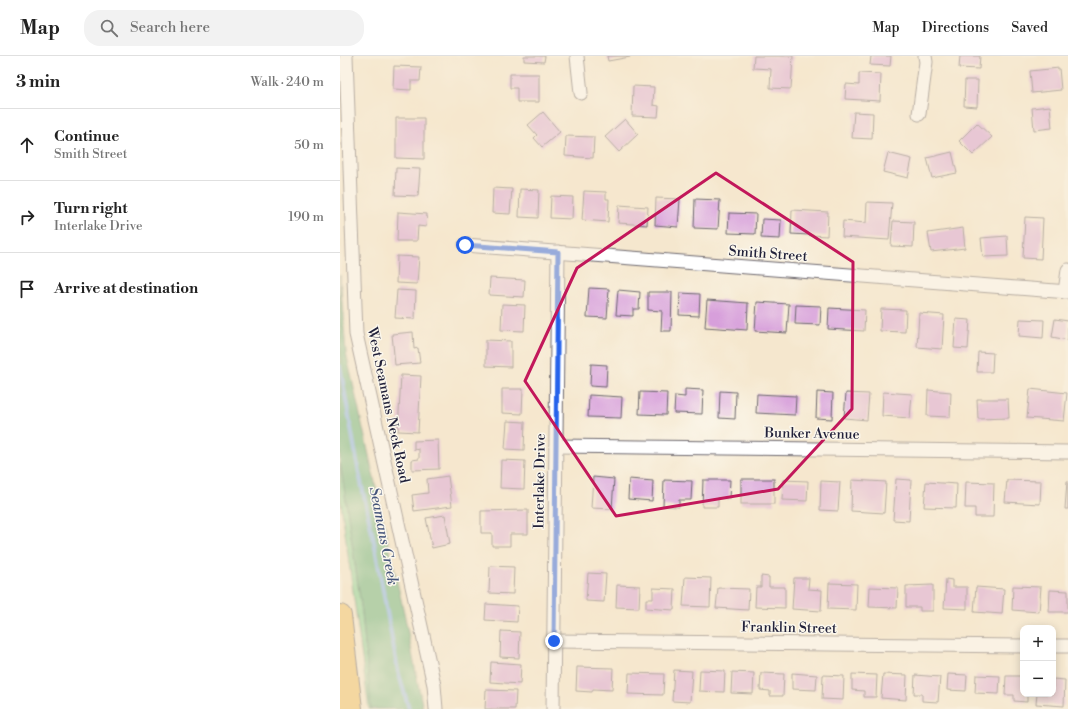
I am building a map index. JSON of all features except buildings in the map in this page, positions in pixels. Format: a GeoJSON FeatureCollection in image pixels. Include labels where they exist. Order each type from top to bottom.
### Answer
{"type":"FeatureCollection","features":[{"type":"Feature","properties":{"kind":"highway"},"geometry":{"type":"LineString","coordinates":[[340,616],[351,709]]}},
{"type":"Feature","properties":{"kind":"street","name":"West Seamans Neck Road"},"geometry":{"type":"LineString","coordinates":[[346,56],[356,334],[434,685],[436,709]]}},
{"type":"Feature","properties":{"kind":"street"},"geometry":{"type":"LineString","coordinates":[[577,56],[580,93]]}},
{"type":"Feature","properties":{"kind":"street"},"geometry":{"type":"LineString","coordinates":[[919,114],[926,62],[925,56]]}},
{"type":"Feature","properties":{"kind":"street","name":"Smith Street"},"geometry":{"type":"LineString","coordinates":[[465,245],[1067,292]]}},
{"type":"Feature","properties":{"kind":"street","name":"Interlake Drive"},"geometry":{"type":"LineString","coordinates":[[553,709],[558,252]]}},
{"type":"Feature","properties":{"kind":"street"},"geometry":{"type":"LineString","coordinates":[[1067,292],[1068,270]]}},
{"type":"Feature","properties":{"kind":"street","name":"Bunker Avenue"},"geometry":{"type":"LineString","coordinates":[[556,446],[1068,452]]}},
{"type":"Feature","properties":{"kind":"street","name":"Franklin Street"},"geometry":{"type":"LineString","coordinates":[[554,641],[1020,646]]}},
{"type":"Feature","properties":{"kind":"street"},"geometry":{"type":"LineString","coordinates":[[1056,646],[1068,646]]}},
{"type":"Feature","properties":{"kind":"highlighted area"},"geometry":{"type":"Polygon","coordinates":[[[716,173],[853,262],[852,409],[778,489],[616,516],[525,381],[577,268],[716,173]]]}},
{"type":"Feature","properties":{"kind":"green space"},"geometry":{"type":"Polygon","coordinates":[[[340,275],[346,352],[405,617],[423,709],[371,709],[362,612],[340,460],[340,275]]]}},
{"type":"Feature","properties":{"kind":"green space"},"geometry":{"type":"Polygon","coordinates":[[[340,460],[362,612],[371,709],[369,709],[340,496],[340,460]]]}},
{"type":"Feature","properties":{"kind":"waterway","name":"Seamans Creek"},"geometry":{"type":"LineString","coordinates":[[340,366],[359,473],[374,542],[398,671],[409,709]]}},
{"type":"Feature","properties":{"kind":"route"},"geometry":{"type":"LineString","coordinates":[[465,245],[558,252],[554,641]]}}]}
